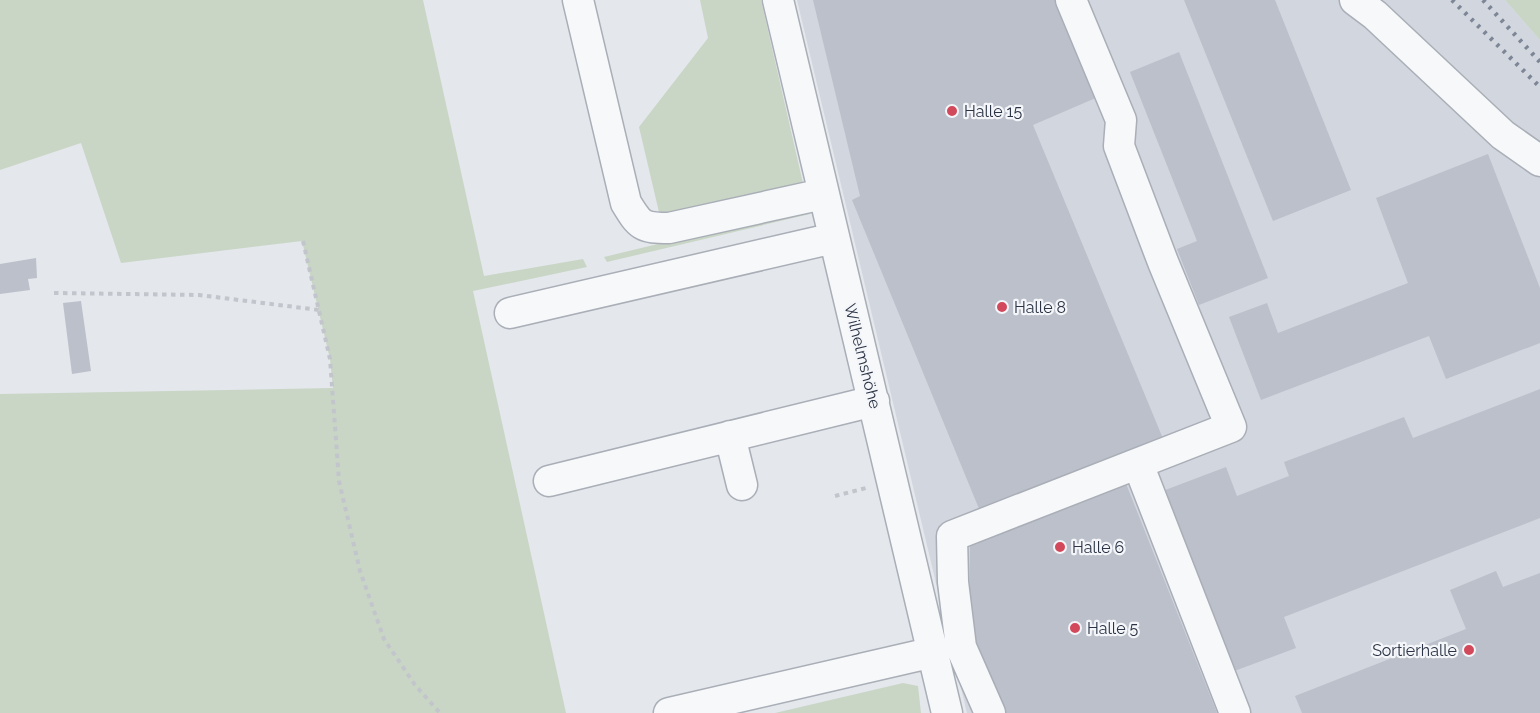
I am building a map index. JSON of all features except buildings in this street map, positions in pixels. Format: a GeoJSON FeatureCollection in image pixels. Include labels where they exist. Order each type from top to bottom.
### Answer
{"type":"FeatureCollection","features":[{"type":"Feature","properties":{"kind":"street"},"geometry":{"type":"LineString","coordinates":[[578,0],[621,185],[626,203],[637,220],[649,228],[669,228],[823,194]]}},
{"type":"Feature","properties":{"kind":"street","name":"Wilhelmshöhe"},"geometry":{"type":"LineString","coordinates":[[778,0],[947,713]]}},
{"type":"Feature","properties":{"kind":"street"},"geometry":{"type":"LineString","coordinates":[[990,713],[961,647],[953,582],[952,536],[1232,427],[1163,262],[1119,146],[1121,120],[1071,0]]}},
{"type":"Feature","properties":{"kind":"street"},"geometry":{"type":"LineString","coordinates":[[1356,0],[1375,15],[1503,135],[1540,162]]}},
{"type":"Feature","properties":{"kind":"street"},"geometry":{"type":"LineString","coordinates":[[510,314],[834,238]]}},
{"type":"Feature","properties":{"kind":"street"},"geometry":{"type":"LineString","coordinates":[[549,481],[874,401]]}},
{"type":"Feature","properties":{"kind":"street"},"geometry":{"type":"LineString","coordinates":[[730,436],[742,485]]}},
{"type":"Feature","properties":{"kind":"street"},"geometry":{"type":"LineString","coordinates":[[1138,464],[1234,713]]}},
{"type":"Feature","properties":{"kind":"street"},"geometry":{"type":"LineString","coordinates":[[669,713],[934,652]]}},
{"type":"Feature","properties":{"kind":"path"},"geometry":{"type":"LineString","coordinates":[[303,241],[330,359],[339,481],[360,571],[384,639],[415,685],[440,713]]}},
{"type":"Feature","properties":{"kind":"path"},"geometry":{"type":"LineString","coordinates":[[54,293],[199,295],[319,310]]}},
{"type":"Feature","properties":{"kind":"path"},"geometry":{"type":"LineString","coordinates":[[835,496],[872,486]]}},
{"type":"Feature","properties":{"kind":"shaded area"},"geometry":{"type":"Polygon","coordinates":[[[797,0],[1505,0],[1540,40],[1540,713],[967,713],[797,0]]]}},
{"type":"Feature","properties":{"kind":"green space"},"geometry":{"type":"Polygon","coordinates":[[[0,0],[423,0],[484,276],[583,259],[587,267],[473,291],[566,713],[0,713],[0,394],[333,388],[330,359],[302,241],[121,263],[81,143],[0,170],[0,0]]]}},
{"type":"Feature","properties":{"kind":"green space"},"geometry":{"type":"Polygon","coordinates":[[[700,0],[761,0],[810,214],[607,262],[604,257],[666,242],[639,127],[708,38],[700,0]]]}},
{"type":"Feature","properties":{"kind":"green space"},"geometry":{"type":"Polygon","coordinates":[[[1505,0],[1540,0],[1540,40],[1505,0]]]}},
{"type":"Feature","properties":{"kind":"green space"},"geometry":{"type":"Polygon","coordinates":[[[903,683],[918,686],[921,713],[775,713],[903,683]]]}},
{"type":"Feature","properties":{"kind":"railway"},"geometry":{"type":"LineString","coordinates":[[1452,0],[1540,87]]}},
{"type":"Feature","properties":{"kind":"railway"},"geometry":{"type":"LineString","coordinates":[[1483,0],[1540,62]]}},
{"type":"Feature","properties":{"kind":"place","name":"Halle 15"},"geometry":{"type":"Point","coordinates":[952,111]}},
{"type":"Feature","properties":{"kind":"place","name":"Halle 8"},"geometry":{"type":"Point","coordinates":[1002,307]}},
{"type":"Feature","properties":{"kind":"place","name":"Halle 6"},"geometry":{"type":"Point","coordinates":[1060,547]}},
{"type":"Feature","properties":{"kind":"place","name":"Halle 5"},"geometry":{"type":"Point","coordinates":[1075,628]}},
{"type":"Feature","properties":{"kind":"place","name":"Sortierhalle"},"geometry":{"type":"Point","coordinates":[1469,650]}}]}
